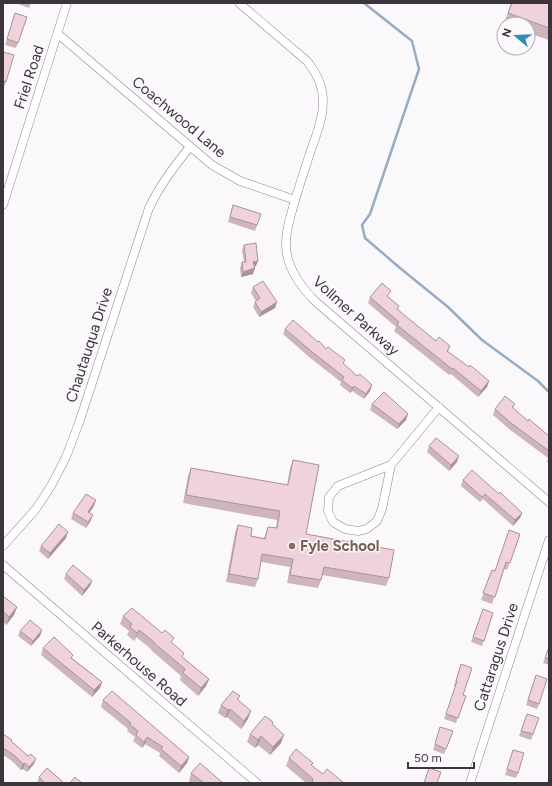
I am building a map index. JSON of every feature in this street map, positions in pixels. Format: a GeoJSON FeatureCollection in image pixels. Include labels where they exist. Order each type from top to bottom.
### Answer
{"type":"FeatureCollection","features":[{"type":"Feature","properties":{"kind":"street","name":"Friel Road"},"geometry":{"type":"LineString","coordinates":[[3,205],[67,3]]}},
{"type":"Feature","properties":{"kind":"street","name":"Vollmer Parkway"},"geometry":{"type":"LineString","coordinates":[[239,3],[307,62],[315,72],[320,82],[322,92],[322,116],[295,200],[286,235],[288,261],[299,283],[316,302],[549,502]]}},
{"type":"Feature","properties":{"kind":"street","name":"Coachwood Lane"},"geometry":{"type":"LineString","coordinates":[[58,34],[190,148],[212,165],[240,181],[295,200]]}},
{"type":"Feature","properties":{"kind":"street","name":"Chautauqua Drive"},"geometry":{"type":"LineString","coordinates":[[3,546],[35,510],[59,471],[80,420],[149,208],[162,183],[174,166],[190,148]]}},
{"type":"Feature","properties":{"kind":"street"},"geometry":{"type":"LineString","coordinates":[[391,465],[338,486],[328,497],[328,511],[333,522],[345,529],[358,532],[367,529],[377,521],[382,509],[391,465],[439,407]]}},
{"type":"Feature","properties":{"kind":"street","name":"Cattaragus Drive"},"geometry":{"type":"LineString","coordinates":[[470,783],[549,540]]}},
{"type":"Feature","properties":{"kind":"street","name":"Parkerhouse Road"},"geometry":{"type":"LineString","coordinates":[[3,565],[257,783]]}},
{"type":"Feature","properties":{"kind":"building"},"geometry":{"type":"Polygon","coordinates":[[[512,3],[549,3],[549,28],[536,23],[536,16],[516,16],[508,13],[512,3]]]}},
{"type":"Feature","properties":{"kind":"building"},"geometry":{"type":"Polygon","coordinates":[[[15,13],[27,17],[18,43],[7,39],[15,13]]]}},
{"type":"Feature","properties":{"kind":"building"},"geometry":{"type":"Polygon","coordinates":[[[3,52],[14,55],[6,82],[3,81],[3,52]]]}},
{"type":"Feature","properties":{"kind":"building"},"geometry":{"type":"Polygon","coordinates":[[[233,205],[261,214],[257,225],[230,217],[233,205]]]}},
{"type":"Feature","properties":{"kind":"building"},"geometry":{"type":"Polygon","coordinates":[[[256,243],[258,261],[253,262],[255,268],[243,272],[242,262],[246,262],[244,245],[256,243]]]}},
{"type":"Feature","properties":{"kind":"building"},"geometry":{"type":"Polygon","coordinates":[[[263,281],[277,302],[261,312],[255,302],[260,298],[253,287],[263,281]]]}},
{"type":"Feature","properties":{"kind":"building"},"geometry":{"type":"Polygon","coordinates":[[[382,283],[391,291],[387,296],[399,306],[397,309],[436,341],[439,337],[450,346],[447,351],[469,367],[470,365],[489,381],[481,391],[397,325],[399,322],[370,297],[382,283]]]}},
{"type":"Feature","properties":{"kind":"building"},"geometry":{"type":"Polygon","coordinates":[[[293,320],[318,342],[319,341],[326,349],[328,347],[345,360],[343,363],[357,376],[360,374],[372,385],[366,394],[354,386],[352,388],[342,380],[344,377],[285,329],[293,320]]]}},
{"type":"Feature","properties":{"kind":"building"},"geometry":{"type":"Polygon","coordinates":[[[384,392],[408,414],[399,424],[372,404],[384,392]]]}},
{"type":"Feature","properties":{"kind":"building"},"geometry":{"type":"Polygon","coordinates":[[[505,396],[515,404],[512,407],[549,436],[549,451],[511,423],[495,409],[505,396]]]}},
{"type":"Feature","properties":{"kind":"building"},"geometry":{"type":"Polygon","coordinates":[[[436,438],[459,456],[451,465],[429,446],[436,438]]]}},
{"type":"Feature","properties":{"kind":"building"},"geometry":{"type":"Polygon","coordinates":[[[293,460],[319,465],[306,534],[394,550],[389,578],[324,567],[321,580],[290,575],[293,559],[262,554],[258,579],[229,574],[238,525],[252,528],[251,536],[265,539],[268,527],[277,528],[280,511],[186,495],[191,468],[288,485],[293,460]]]}},
{"type":"Feature","properties":{"kind":"building"},"geometry":{"type":"Polygon","coordinates":[[[472,470],[499,494],[500,492],[522,513],[515,520],[485,494],[482,497],[463,480],[472,470]]]}},
{"type":"Feature","properties":{"kind":"building"},"geometry":{"type":"Polygon","coordinates":[[[86,494],[96,500],[88,512],[93,515],[88,522],[73,513],[86,494]]]}},
{"type":"Feature","properties":{"kind":"building"},"geometry":{"type":"Polygon","coordinates":[[[59,524],[68,532],[50,553],[41,546],[59,524]]]}},
{"type":"Feature","properties":{"kind":"building"},"geometry":{"type":"Polygon","coordinates":[[[509,530],[520,534],[510,563],[506,562],[495,597],[483,593],[492,570],[495,571],[509,530]]]}},
{"type":"Feature","properties":{"kind":"building"},"geometry":{"type":"Polygon","coordinates":[[[73,565],[92,581],[84,590],[66,574],[73,565]]]}},
{"type":"Feature","properties":{"kind":"building"},"geometry":{"type":"Polygon","coordinates":[[[3,596],[17,607],[9,617],[3,611],[3,596]]]}},
{"type":"Feature","properties":{"kind":"building"},"geometry":{"type":"Polygon","coordinates":[[[132,608],[162,633],[165,630],[174,638],[171,642],[184,653],[182,657],[209,679],[201,688],[183,673],[185,669],[154,642],[139,630],[137,633],[130,627],[132,624],[123,616],[132,608]]]}},
{"type":"Feature","properties":{"kind":"building"},"geometry":{"type":"Polygon","coordinates":[[[483,609],[493,613],[484,641],[473,637],[483,609]]]}},
{"type":"Feature","properties":{"kind":"building"},"geometry":{"type":"Polygon","coordinates":[[[30,620],[42,630],[33,641],[20,631],[30,620]]]}},
{"type":"Feature","properties":{"kind":"building"},"geometry":{"type":"Polygon","coordinates":[[[54,637],[73,655],[71,658],[102,682],[94,690],[43,648],[54,637]]]}},
{"type":"Feature","properties":{"kind":"building"},"geometry":{"type":"Polygon","coordinates":[[[549,647],[549,659],[545,658],[549,647]]]}},
{"type":"Feature","properties":{"kind":"building"},"geometry":{"type":"Polygon","coordinates":[[[461,664],[472,668],[463,695],[466,696],[458,718],[446,714],[461,664]]]}},
{"type":"Feature","properties":{"kind":"building"},"geometry":{"type":"Polygon","coordinates":[[[536,675],[547,679],[539,704],[528,700],[536,675]]]}},
{"type":"Feature","properties":{"kind":"building"},"geometry":{"type":"Polygon","coordinates":[[[112,691],[189,757],[181,766],[161,749],[163,747],[147,737],[144,742],[136,735],[138,731],[129,724],[131,723],[103,700],[112,691]]]}},
{"type":"Feature","properties":{"kind":"building"},"geometry":{"type":"Polygon","coordinates":[[[233,691],[240,696],[237,699],[251,711],[244,721],[230,709],[228,710],[221,705],[233,691]]]}},
{"type":"Feature","properties":{"kind":"building"},"geometry":{"type":"Polygon","coordinates":[[[527,714],[539,718],[533,734],[521,731],[527,714]]]}},
{"type":"Feature","properties":{"kind":"building"},"geometry":{"type":"Polygon","coordinates":[[[265,716],[273,722],[272,724],[284,735],[273,747],[261,736],[258,740],[250,734],[265,716]]]}},
{"type":"Feature","properties":{"kind":"building"},"geometry":{"type":"Polygon","coordinates":[[[440,727],[453,731],[446,749],[435,744],[440,727]]]}},
{"type":"Feature","properties":{"kind":"building"},"geometry":{"type":"Polygon","coordinates":[[[3,734],[12,740],[11,741],[28,756],[31,754],[36,759],[29,767],[3,748],[3,734]]]}},
{"type":"Feature","properties":{"kind":"building"},"geometry":{"type":"Polygon","coordinates":[[[296,749],[313,763],[311,765],[323,774],[327,769],[344,783],[314,783],[312,781],[313,779],[289,758],[296,749]]]}},
{"type":"Feature","properties":{"kind":"building"},"geometry":{"type":"Polygon","coordinates":[[[513,750],[524,753],[518,773],[507,769],[513,750]]]}},
{"type":"Feature","properties":{"kind":"building"},"geometry":{"type":"Polygon","coordinates":[[[200,763],[223,783],[204,783],[191,773],[200,763]]]}},
{"type":"Feature","properties":{"kind":"building"},"geometry":{"type":"Polygon","coordinates":[[[47,768],[63,783],[45,783],[39,777],[47,768]]]}},
{"type":"Feature","properties":{"kind":"building"},"geometry":{"type":"Polygon","coordinates":[[[429,768],[441,772],[437,783],[424,783],[429,768]]]}},
{"type":"Feature","properties":{"kind":"building"},"geometry":{"type":"Polygon","coordinates":[[[75,777],[82,783],[70,783],[75,777]]]}},
{"type":"Feature","properties":{"kind":"waterway"},"geometry":{"type":"LineString","coordinates":[[364,3],[412,41],[419,69],[370,214],[362,225],[365,238],[448,307],[482,340],[538,381],[549,392]]}},
{"type":"Feature","properties":{"kind":"place","name":"Fyle School"},"geometry":{"type":"Point","coordinates":[292,546]}}]}
